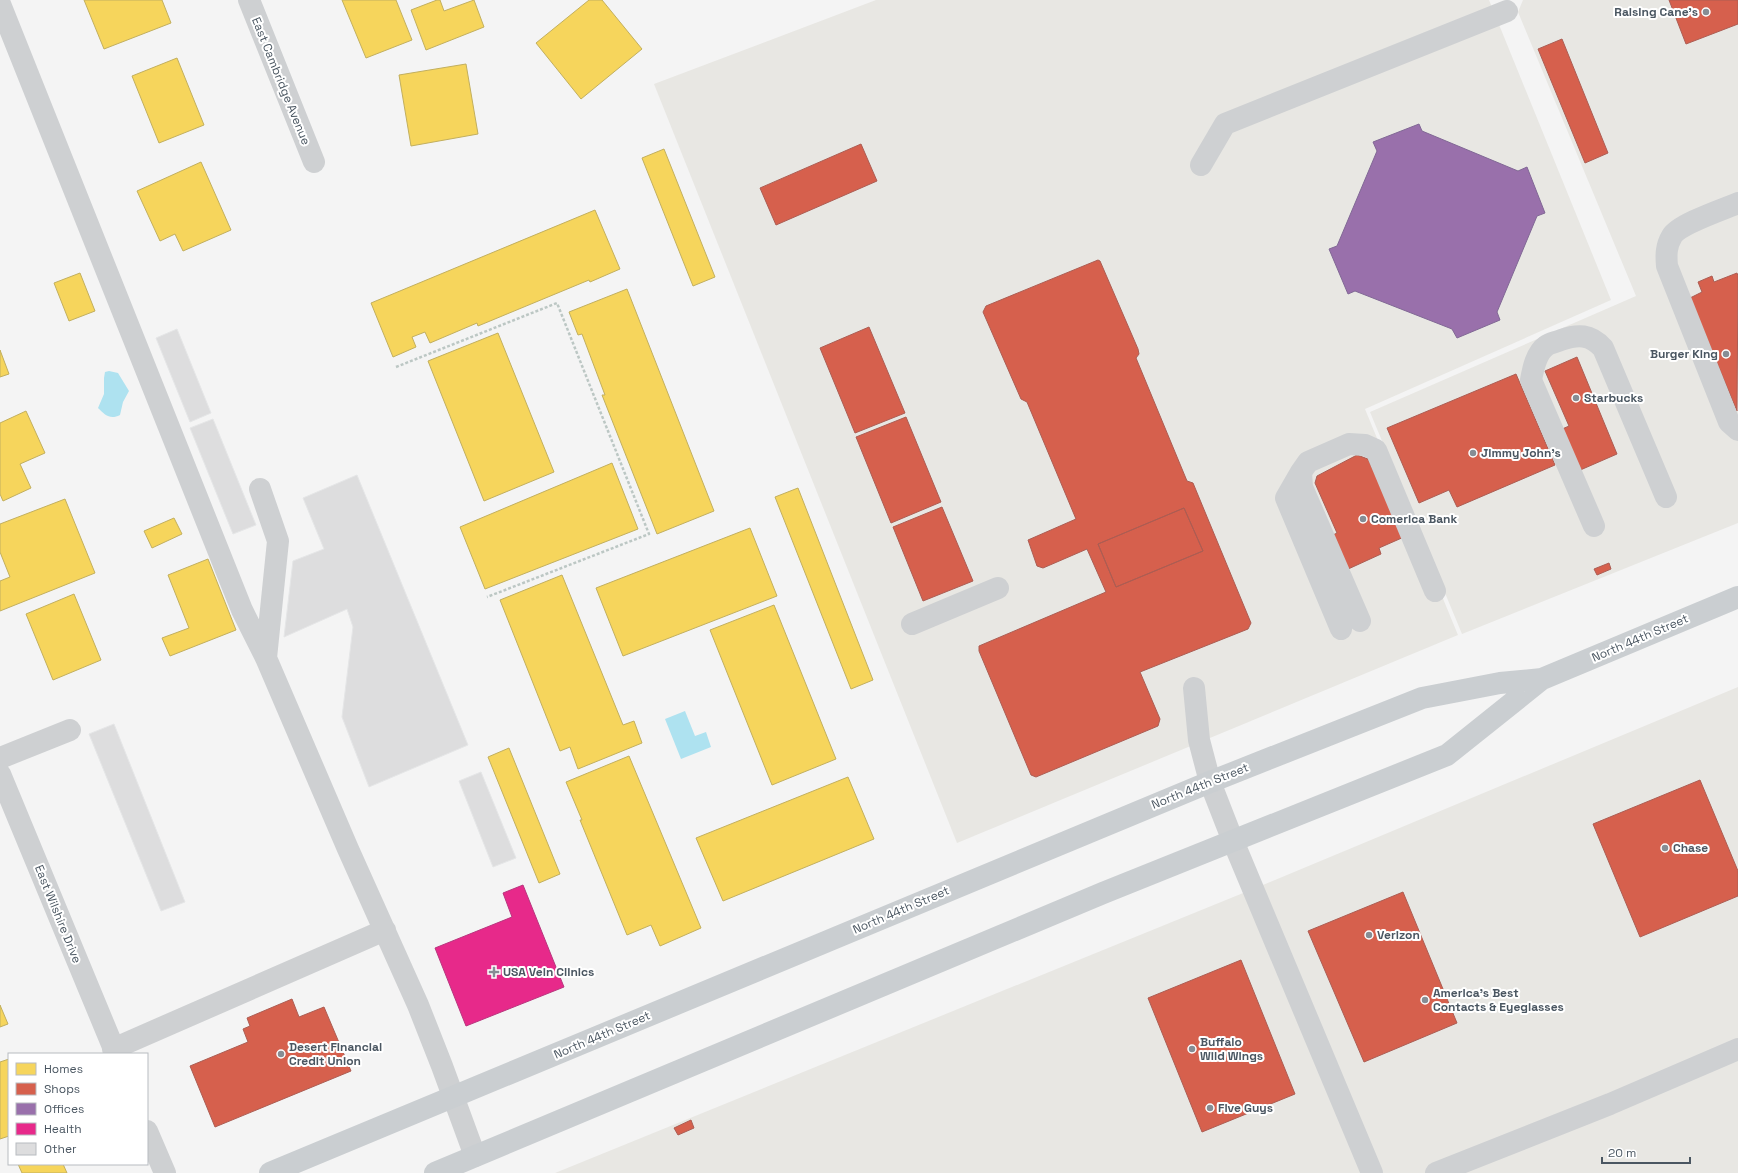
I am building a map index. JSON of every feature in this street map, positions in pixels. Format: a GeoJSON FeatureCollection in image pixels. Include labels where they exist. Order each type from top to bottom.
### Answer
{"type":"FeatureCollection","features":[{"type":"Feature","properties":{"kind":"main road","name":"North 44th Street"},"geometry":{"type":"LineString","coordinates":[[435,1173],[1103,893],[1447,755],[1542,679],[1738,597]]}},
{"type":"Feature","properties":{"kind":"main road","name":"North 44th Street"},"geometry":{"type":"LineString","coordinates":[[270,1173],[1210,782],[1422,698],[1500,683],[1542,679]]}},
{"type":"Feature","properties":{"kind":"street","name":"East Cambridge Avenue"},"geometry":{"type":"LineString","coordinates":[[249,0],[314,162]]}},
{"type":"Feature","properties":{"kind":"street"},"geometry":{"type":"LineString","coordinates":[[0,4],[242,610],[266,658],[420,1012],[475,1156]]}},
{"type":"Feature","properties":{"kind":"street"},"geometry":{"type":"LineString","coordinates":[[1201,165],[1225,124],[1506,11]]}},
{"type":"Feature","properties":{"kind":"street"},"geometry":{"type":"LineString","coordinates":[[1738,203],[1681,227],[1672,235],[1666,251],[1667,266],[1726,415],[1729,422],[1738,430]]}},
{"type":"Feature","properties":{"kind":"street"},"geometry":{"type":"LineString","coordinates":[[1594,526],[1530,380],[1537,358],[1546,346],[1574,335],[1586,336],[1596,340],[1603,348],[1666,497]]}},
{"type":"Feature","properties":{"kind":"street"},"geometry":{"type":"LineString","coordinates":[[1350,625],[1302,487],[1302,472],[1308,462],[1349,444],[1365,445],[1376,450],[1434,590]]}},
{"type":"Feature","properties":{"kind":"street"},"geometry":{"type":"LineString","coordinates":[[260,489],[278,541],[266,658]]}},
{"type":"Feature","properties":{"kind":"street"},"geometry":{"type":"LineString","coordinates":[[912,624],[998,588]]}},
{"type":"Feature","properties":{"kind":"street"},"geometry":{"type":"LineString","coordinates":[[1194,688],[1199,740],[1210,782],[1233,841],[1372,1173]]}},
{"type":"Feature","properties":{"kind":"street"},"geometry":{"type":"LineString","coordinates":[[0,758],[70,730]]}},
{"type":"Feature","properties":{"kind":"street","name":"East Wilshire Drive"},"geometry":{"type":"LineString","coordinates":[[0,774],[114,1051]]}},
{"type":"Feature","properties":{"kind":"street"},"geometry":{"type":"LineString","coordinates":[[114,1051],[385,930]]}},
{"type":"Feature","properties":{"kind":"street"},"geometry":{"type":"LineString","coordinates":[[1436,1173],[1610,1104],[1738,1049]]}},
{"type":"Feature","properties":{"kind":"street"},"geometry":{"type":"LineString","coordinates":[[148,1133],[165,1173]]}},
{"type":"Feature","properties":{"kind":"path"},"geometry":{"type":"LineString","coordinates":[[396,367],[557,303],[563,317],[649,534],[488,597]]}},
{"type":"Feature","properties":{"kind":"shaded area"},"geometry":{"type":"Polygon","coordinates":[[[876,0],[1489,0],[1611,300],[1365,409],[1458,635],[957,843],[654,84],[876,0]]]}},
{"type":"Feature","properties":{"kind":"shaded area"},"geometry":{"type":"Polygon","coordinates":[[[1523,0],[1738,0],[1738,523],[1462,634],[1370,412],[1636,296],[1518,12],[1523,0]]]}},
{"type":"Feature","properties":{"kind":"shaded area"},"geometry":{"type":"Polygon","coordinates":[[[1738,687],[1738,1173],[555,1173],[1275,880],[1738,687]]]}},
{"type":"Feature","properties":{"kind":"water"},"geometry":{"type":"Polygon","coordinates":[[[109,371],[118,373],[129,391],[123,402],[120,415],[113,417],[105,415],[98,408],[104,394],[105,372],[109,371]]]}},
{"type":"Feature","properties":{"kind":"water"},"geometry":{"type":"Polygon","coordinates":[[[685,711],[695,736],[706,732],[711,747],[681,759],[665,719],[685,711]]]}},
{"type":"Feature","properties":{"kind":"building: Homes"},"geometry":{"type":"Polygon","coordinates":[[[84,0],[162,0],[171,23],[104,49],[84,0]]]}},
{"type":"Feature","properties":{"kind":"building: Homes"},"geometry":{"type":"Polygon","coordinates":[[[342,0],[396,0],[412,40],[366,58],[342,0]]]}},
{"type":"Feature","properties":{"kind":"building: Homes"},"geometry":{"type":"Polygon","coordinates":[[[440,0],[444,11],[474,0],[484,27],[426,50],[411,10],[440,0]]]}},
{"type":"Feature","properties":{"kind":"building: Homes"},"geometry":{"type":"Polygon","coordinates":[[[589,0],[602,0],[642,49],[581,99],[536,43],[589,0]]]}},
{"type":"Feature","properties":{"kind":"building: Homes"},"geometry":{"type":"Polygon","coordinates":[[[177,58],[204,125],[159,143],[132,76],[177,58]]]}},
{"type":"Feature","properties":{"kind":"building: Homes"},"geometry":{"type":"Polygon","coordinates":[[[466,64],[478,134],[411,146],[399,75],[466,64]]]}},
{"type":"Feature","properties":{"kind":"building: Homes"},"geometry":{"type":"Polygon","coordinates":[[[664,149],[715,277],[693,286],[642,158],[664,149]]]}},
{"type":"Feature","properties":{"kind":"building: Homes"},"geometry":{"type":"Polygon","coordinates":[[[201,162],[231,230],[183,251],[175,234],[160,241],[137,191],[201,162]]]}},
{"type":"Feature","properties":{"kind":"building: Homes"},"geometry":{"type":"Polygon","coordinates":[[[595,210],[620,269],[590,282],[589,280],[478,326],[477,323],[430,343],[425,332],[412,337],[416,347],[393,357],[371,303],[595,210]]]}},
{"type":"Feature","properties":{"kind":"building: Homes"},"geometry":{"type":"Polygon","coordinates":[[[80,273],[95,311],[69,321],[54,283],[80,273]]]}},
{"type":"Feature","properties":{"kind":"building: Homes"},"geometry":{"type":"Polygon","coordinates":[[[627,289],[714,511],[657,534],[602,395],[605,395],[582,334],[578,335],[569,312],[627,289]]]}},
{"type":"Feature","properties":{"kind":"building: Homes"},"geometry":{"type":"Polygon","coordinates":[[[498,333],[554,472],[484,501],[428,361],[498,333]]]}},
{"type":"Feature","properties":{"kind":"building: Homes"},"geometry":{"type":"Polygon","coordinates":[[[0,350],[9,374],[0,377],[0,350]]]}},
{"type":"Feature","properties":{"kind":"building: Homes"},"geometry":{"type":"Polygon","coordinates":[[[26,411],[45,453],[20,464],[31,488],[3,501],[0,494],[0,423],[26,411]]]}},
{"type":"Feature","properties":{"kind":"building: Homes"},"geometry":{"type":"Polygon","coordinates":[[[612,463],[638,529],[485,589],[460,527],[612,463]]]}},
{"type":"Feature","properties":{"kind":"building: Homes"},"geometry":{"type":"Polygon","coordinates":[[[798,488],[873,680],[851,689],[775,497],[798,488]]]}},
{"type":"Feature","properties":{"kind":"building: Homes"},"geometry":{"type":"Polygon","coordinates":[[[65,499],[95,573],[0,611],[0,581],[10,577],[0,552],[0,524],[65,499]]]}},
{"type":"Feature","properties":{"kind":"building: Homes"},"geometry":{"type":"Polygon","coordinates":[[[174,518],[182,534],[152,548],[144,531],[174,518]]]}},
{"type":"Feature","properties":{"kind":"building: Homes"},"geometry":{"type":"Polygon","coordinates":[[[750,528],[777,596],[623,656],[596,588],[750,528]]]}},
{"type":"Feature","properties":{"kind":"building: Homes"},"geometry":{"type":"Polygon","coordinates":[[[208,559],[236,630],[170,656],[162,638],[189,628],[168,575],[208,559]]]}},
{"type":"Feature","properties":{"kind":"building: Homes"},"geometry":{"type":"Polygon","coordinates":[[[562,575],[623,725],[634,721],[642,743],[578,769],[570,747],[560,751],[500,600],[562,575]]]}},
{"type":"Feature","properties":{"kind":"building: Homes"},"geometry":{"type":"Polygon","coordinates":[[[74,594],[101,660],[53,680],[26,614],[74,594]]]}},
{"type":"Feature","properties":{"kind":"building: Homes"},"geometry":{"type":"Polygon","coordinates":[[[774,605],[836,759],[772,785],[710,630],[774,605]]]}},
{"type":"Feature","properties":{"kind":"building: Homes"},"geometry":{"type":"Polygon","coordinates":[[[509,748],[560,874],[539,883],[488,757],[509,748]]]}},
{"type":"Feature","properties":{"kind":"building: Homes"},"geometry":{"type":"Polygon","coordinates":[[[629,756],[701,928],[660,946],[651,925],[627,935],[566,782],[629,756]]]}},
{"type":"Feature","properties":{"kind":"building: Homes"},"geometry":{"type":"Polygon","coordinates":[[[848,777],[874,839],[723,901],[696,838],[848,777]]]}},
{"type":"Feature","properties":{"kind":"building: Homes"},"geometry":{"type":"Polygon","coordinates":[[[0,1005],[8,1024],[0,1027],[0,1005]]]}},
{"type":"Feature","properties":{"kind":"building: Homes"},"geometry":{"type":"Polygon","coordinates":[[[8,1059],[8,1136],[0,1139],[0,1062],[8,1059]]]}},
{"type":"Feature","properties":{"kind":"building: Homes"},"geometry":{"type":"Polygon","coordinates":[[[18,1165],[63,1165],[67,1173],[22,1173],[18,1165]]]}},
{"type":"Feature","properties":{"kind":"building: Shops","name":"Raising Cane's"},"geometry":{"type":"Polygon","coordinates":[[[1669,0],[1738,0],[1738,24],[1686,44],[1669,0]]]}},
{"type":"Feature","properties":{"kind":"building: Shops"},"geometry":{"type":"Polygon","coordinates":[[[1562,39],[1608,153],[1585,163],[1538,49],[1562,39]]]}},
{"type":"Feature","properties":{"kind":"building: Shops"},"geometry":{"type":"Polygon","coordinates":[[[861,144],[877,181],[776,225],[760,188],[861,144]]]}},
{"type":"Feature","properties":{"kind":"building: Shops"},"geometry":{"type":"Polygon","coordinates":[[[1098,260],[1100,261],[1138,349],[1139,354],[1136,358],[1187,481],[1193,483],[1251,623],[1248,629],[1140,672],[1160,719],[1158,726],[1036,777],[1031,775],[979,651],[979,646],[1106,592],[1087,549],[1043,568],[1037,566],[1028,540],[1076,519],[1027,402],[1021,399],[983,312],[986,306],[1098,260]],[[1184,508],[1098,544],[1116,587],[1203,551],[1184,508]]]}},
{"type":"Feature","properties":{"kind":"building: Shops","name":"Burger King"},"geometry":{"type":"Polygon","coordinates":[[[1737,273],[1737,411],[1690,298],[1702,292],[1698,282],[1712,276],[1714,282],[1737,273]]]}},
{"type":"Feature","properties":{"kind":"building: Shops"},"geometry":{"type":"Polygon","coordinates":[[[869,327],[905,413],[855,433],[820,348],[869,327]]]}},
{"type":"Feature","properties":{"kind":"building: Shops","name":"Starbucks"},"geometry":{"type":"Polygon","coordinates":[[[1577,357],[1617,454],[1578,471],[1560,430],[1569,426],[1545,371],[1577,357]]]}},
{"type":"Feature","properties":{"kind":"building: Shops"},"geometry":{"type":"Polygon","coordinates":[[[1516,374],[1555,465],[1457,507],[1449,490],[1419,503],[1387,428],[1516,374]]]}},
{"type":"Feature","properties":{"kind":"building: Shops"},"geometry":{"type":"Polygon","coordinates":[[[906,417],[941,502],[891,523],[856,437],[906,417]]]}},
{"type":"Feature","properties":{"kind":"building: Shops","name":"Comerica Bank"},"geometry":{"type":"Polygon","coordinates":[[[1357,455],[1368,459],[1404,537],[1379,548],[1381,554],[1346,570],[1331,536],[1337,533],[1315,483],[1317,476],[1357,455]]]}},
{"type":"Feature","properties":{"kind":"building: Shops"},"geometry":{"type":"Polygon","coordinates":[[[942,507],[973,581],[923,601],[893,527],[942,507]]]}},
{"type":"Feature","properties":{"kind":"building: Shops"},"geometry":{"type":"Polygon","coordinates":[[[1184,508],[1203,551],[1116,587],[1098,544],[1184,508]]]}},
{"type":"Feature","properties":{"kind":"building: Shops"},"geometry":{"type":"Polygon","coordinates":[[[1609,563],[1611,569],[1597,575],[1594,569],[1609,563]]]}},
{"type":"Feature","properties":{"kind":"building: Shops","name":"Chase"},"geometry":{"type":"Polygon","coordinates":[[[1700,780],[1738,871],[1738,896],[1640,937],[1593,824],[1700,780]]]}},
{"type":"Feature","properties":{"kind":"building: Shops"},"geometry":{"type":"Polygon","coordinates":[[[1403,892],[1457,1023],[1364,1062],[1308,931],[1403,892]]]}},
{"type":"Feature","properties":{"kind":"building: Shops"},"geometry":{"type":"Polygon","coordinates":[[[1241,960],[1295,1094],[1202,1132],[1148,998],[1241,960]]]}},
{"type":"Feature","properties":{"kind":"building: Shops","name":"Desert Financial Credit Union"},"geometry":{"type":"Polygon","coordinates":[[[292,999],[299,1017],[324,1007],[351,1071],[215,1127],[190,1066],[248,1042],[243,1029],[250,1026],[247,1018],[292,999]]]}},
{"type":"Feature","properties":{"kind":"building: Shops"},"geometry":{"type":"Polygon","coordinates":[[[691,1120],[694,1128],[678,1135],[674,1128],[691,1120]]]}},
{"type":"Feature","properties":{"kind":"building: Offices"},"geometry":{"type":"Polygon","coordinates":[[[1419,124],[1422,131],[1518,171],[1527,167],[1545,213],[1537,216],[1497,312],[1500,320],[1457,338],[1452,329],[1355,291],[1348,294],[1329,249],[1337,246],[1377,151],[1373,142],[1419,124]]]}},
{"type":"Feature","properties":{"kind":"building: Health"},"geometry":{"type":"Polygon","coordinates":[[[523,885],[564,987],[466,1026],[435,948],[512,917],[503,893],[523,885]]]}},
{"type":"Feature","properties":{"kind":"building: Other"},"geometry":{"type":"Polygon","coordinates":[[[177,329],[211,413],[190,422],[156,338],[177,329]]]}},
{"type":"Feature","properties":{"kind":"building: Other"},"geometry":{"type":"Polygon","coordinates":[[[213,419],[256,525],[233,534],[190,428],[213,419]]]}},
{"type":"Feature","properties":{"kind":"building: Other"},"geometry":{"type":"Polygon","coordinates":[[[357,475],[468,745],[369,787],[342,717],[353,627],[347,609],[284,637],[293,561],[324,549],[303,498],[357,475]]]}},
{"type":"Feature","properties":{"kind":"building: Other"},"geometry":{"type":"Polygon","coordinates":[[[114,724],[185,902],[161,911],[89,734],[114,724]]]}},
{"type":"Feature","properties":{"kind":"building: Other"},"geometry":{"type":"Polygon","coordinates":[[[481,772],[516,858],[493,867],[459,781],[481,772]]]}},
{"type":"Feature","properties":{"kind":"place","name":"Raising Cane's"},"geometry":{"type":"Point","coordinates":[1706,12]}},
{"type":"Feature","properties":{"kind":"place","name":"Burger King"},"geometry":{"type":"Point","coordinates":[1726,354]}},
{"type":"Feature","properties":{"kind":"place","name":"Starbucks"},"geometry":{"type":"Point","coordinates":[1576,398]}},
{"type":"Feature","properties":{"kind":"place","name":"Jimmy John's"},"geometry":{"type":"Point","coordinates":[1473,453]}},
{"type":"Feature","properties":{"kind":"place","name":"Comerica Bank"},"geometry":{"type":"Point","coordinates":[1363,519]}},
{"type":"Feature","properties":{"kind":"place","name":"Chase"},"geometry":{"type":"Point","coordinates":[1665,848]}},
{"type":"Feature","properties":{"kind":"place","name":"Verizon"},"geometry":{"type":"Point","coordinates":[1369,935]}},
{"type":"Feature","properties":{"kind":"place","name":"USA Vein Clinics"},"geometry":{"type":"Point","coordinates":[494,972]}},
{"type":"Feature","properties":{"kind":"place","name":"America's Best Contacts & Eyeglasses"},"geometry":{"type":"Point","coordinates":[1425,1000]}},
{"type":"Feature","properties":{"kind":"place","name":"Buffalo Wild Wings"},"geometry":{"type":"Point","coordinates":[1192,1049]}},
{"type":"Feature","properties":{"kind":"place","name":"Desert Financial Credit Union"},"geometry":{"type":"Point","coordinates":[281,1054]}},
{"type":"Feature","properties":{"kind":"place","name":"Five Guys"},"geometry":{"type":"Point","coordinates":[1210,1108]}}]}
